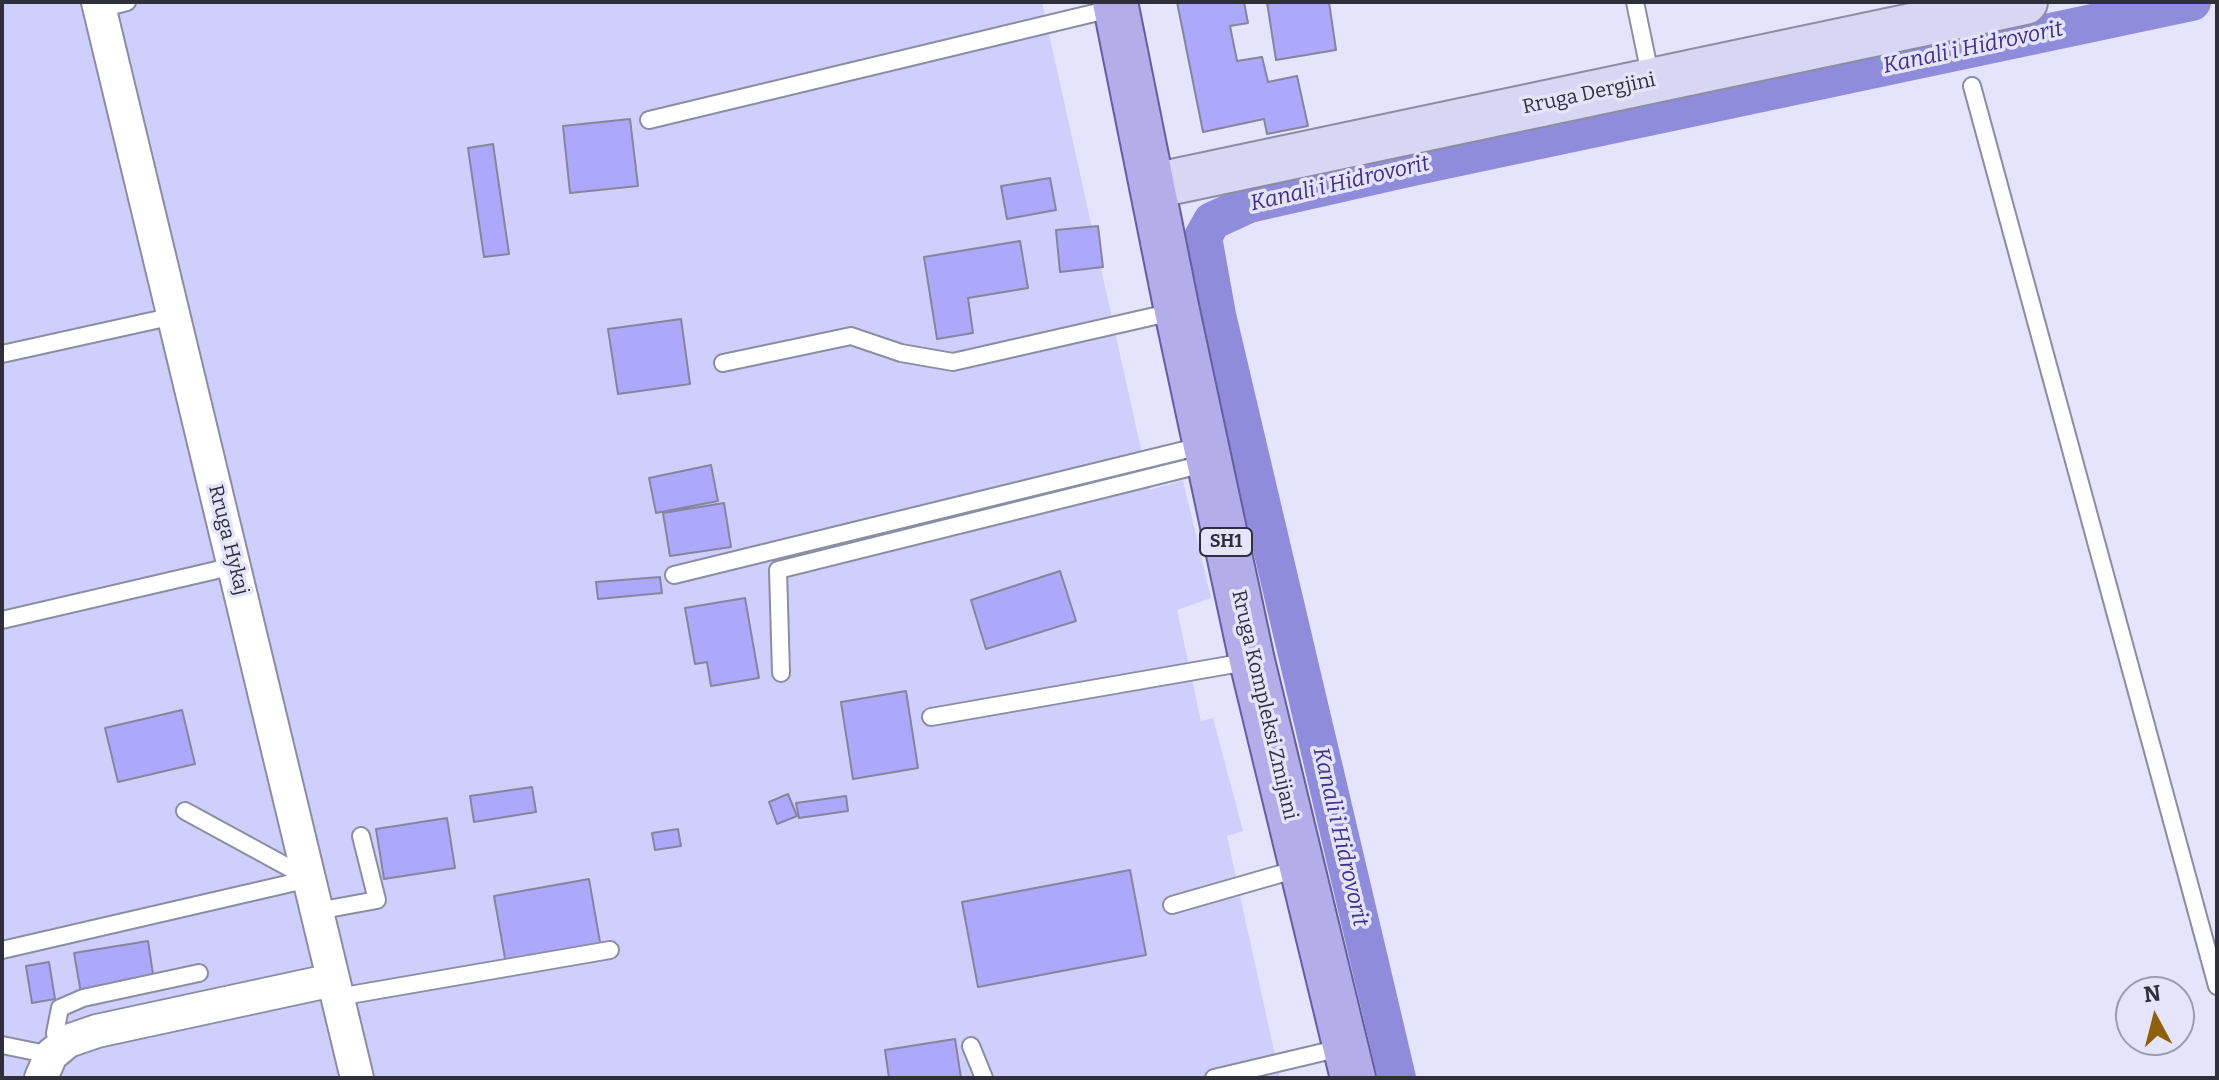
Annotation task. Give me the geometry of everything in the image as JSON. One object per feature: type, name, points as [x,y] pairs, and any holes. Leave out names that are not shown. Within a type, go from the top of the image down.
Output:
[{"type":"main road","name":"Rruga Kompleksi Zmijani","points":[[1116,5],[1252,661],[1349,1063]]},
{"type":"street","name":"Rruga Dergjini","points":[[1153,186],[1651,81],[1976,7],[2025,2]]},
{"type":"street","name":"Rruga Hykaj","points":[[108,4],[174,316],[357,1078]]},
{"type":"street","points":[[54,1058],[97,1031],[336,988]]},
{"type":"lane","points":[[1635,2],[1651,81]]},
{"type":"lane","points":[[649,120],[1116,5]]},
{"type":"lane","points":[[1972,86],[2217,986]]},
{"type":"lane","points":[[723,363],[851,336],[901,353],[953,362],[1177,311]]},
{"type":"lane","points":[[2,354],[174,316]]},
{"type":"lane","points":[[674,575],[1207,454]]},
{"type":"lane","points":[[781,673],[778,570],[1207,454]]},
{"type":"lane","points":[[2,620],[234,566]]},
{"type":"lane","points":[[931,717],[1252,661]]},
{"type":"lane","points":[[185,811],[309,879]]},
{"type":"lane","points":[[317,911],[377,900],[361,836]]},
{"type":"lane","points":[[1172,905],[1302,868]]},
{"type":"lane","points":[[2,950],[309,879]]},
{"type":"lane","points":[[336,988],[610,950]]},
{"type":"lane","points":[[2,1045],[54,1058],[60,1008],[83,998],[199,973]]},
{"type":"lane","points":[[971,1046],[984,1078]]},
{"type":"lane","points":[[1214,1078],[1349,1063]]},
{"type":"shaded area","points":[[2,2],[1042,2],[1150,490],[1183,480],[1211,598],[1177,610],[1201,721],[1213,718],[1243,831],[1227,836],[1280,1078],[2,1078]]},
{"type":"building","points":[[1177,2],[1244,2],[1248,23],[1230,26],[1237,61],[1262,57],[1268,82],[1297,76],[1308,126],[1267,134],[1264,119],[1203,132]]},
{"type":"building","points":[[1267,2],[1329,2],[1336,50],[1276,60]]},
{"type":"building","points":[[630,119],[638,186],[570,193],[563,126]]},
{"type":"building","points":[[493,144],[509,254],[484,257],[468,148]]},
{"type":"building","points":[[1050,178],[1056,210],[1007,219],[1001,186]]},
{"type":"building","points":[[1098,226],[1103,267],[1060,272],[1056,230]]},
{"type":"building","points":[[1020,241],[1028,288],[968,298],[973,333],[937,339],[924,257]]},
{"type":"building","points":[[681,319],[690,384],[618,394],[608,329]]},
{"type":"building","points":[[711,465],[718,501],[656,513],[649,478]]},
{"type":"building","points":[[724,503],[731,547],[670,556],[663,513]]},
{"type":"building","points":[[1060,571],[1076,621],[986,649],[971,600]]},
{"type":"building","points":[[660,577],[662,593],[598,599],[596,582]]},
{"type":"building","points":[[745,598],[759,678],[711,686],[707,662],[695,664],[685,608]]},
{"type":"building","points":[[906,691],[918,768],[853,779],[841,702]]},
{"type":"building","points":[[182,710],[195,764],[118,782],[105,728]]},
{"type":"building","points":[[532,787],[536,812],[474,822],[470,796]]},
{"type":"building","points":[[788,794],[797,816],[777,824],[769,802]]},
{"type":"building","points":[[846,796],[848,811],[799,818],[796,803]]},
{"type":"building","points":[[447,818],[455,868],[384,879],[376,829]]},
{"type":"building","points":[[678,829],[681,846],[655,850],[652,833]]},
{"type":"building","points":[[1130,870],[1146,955],[978,987],[962,902]]},
{"type":"building","points":[[589,879],[601,948],[506,964],[494,896]]},
{"type":"building","points":[[148,941],[154,981],[81,993],[74,953]]},
{"type":"building","points":[[49,962],[55,999],[32,1003],[26,966]]},
{"type":"building","points":[[955,1039],[961,1078],[889,1078],[885,1050]]},
{"type":"waterway","name":"Kanali i Hidrovorit","points":[[1397,1078],[1217,315],[1203,237],[1212,221],[1249,204],[1417,166],[2192,2]]}]
